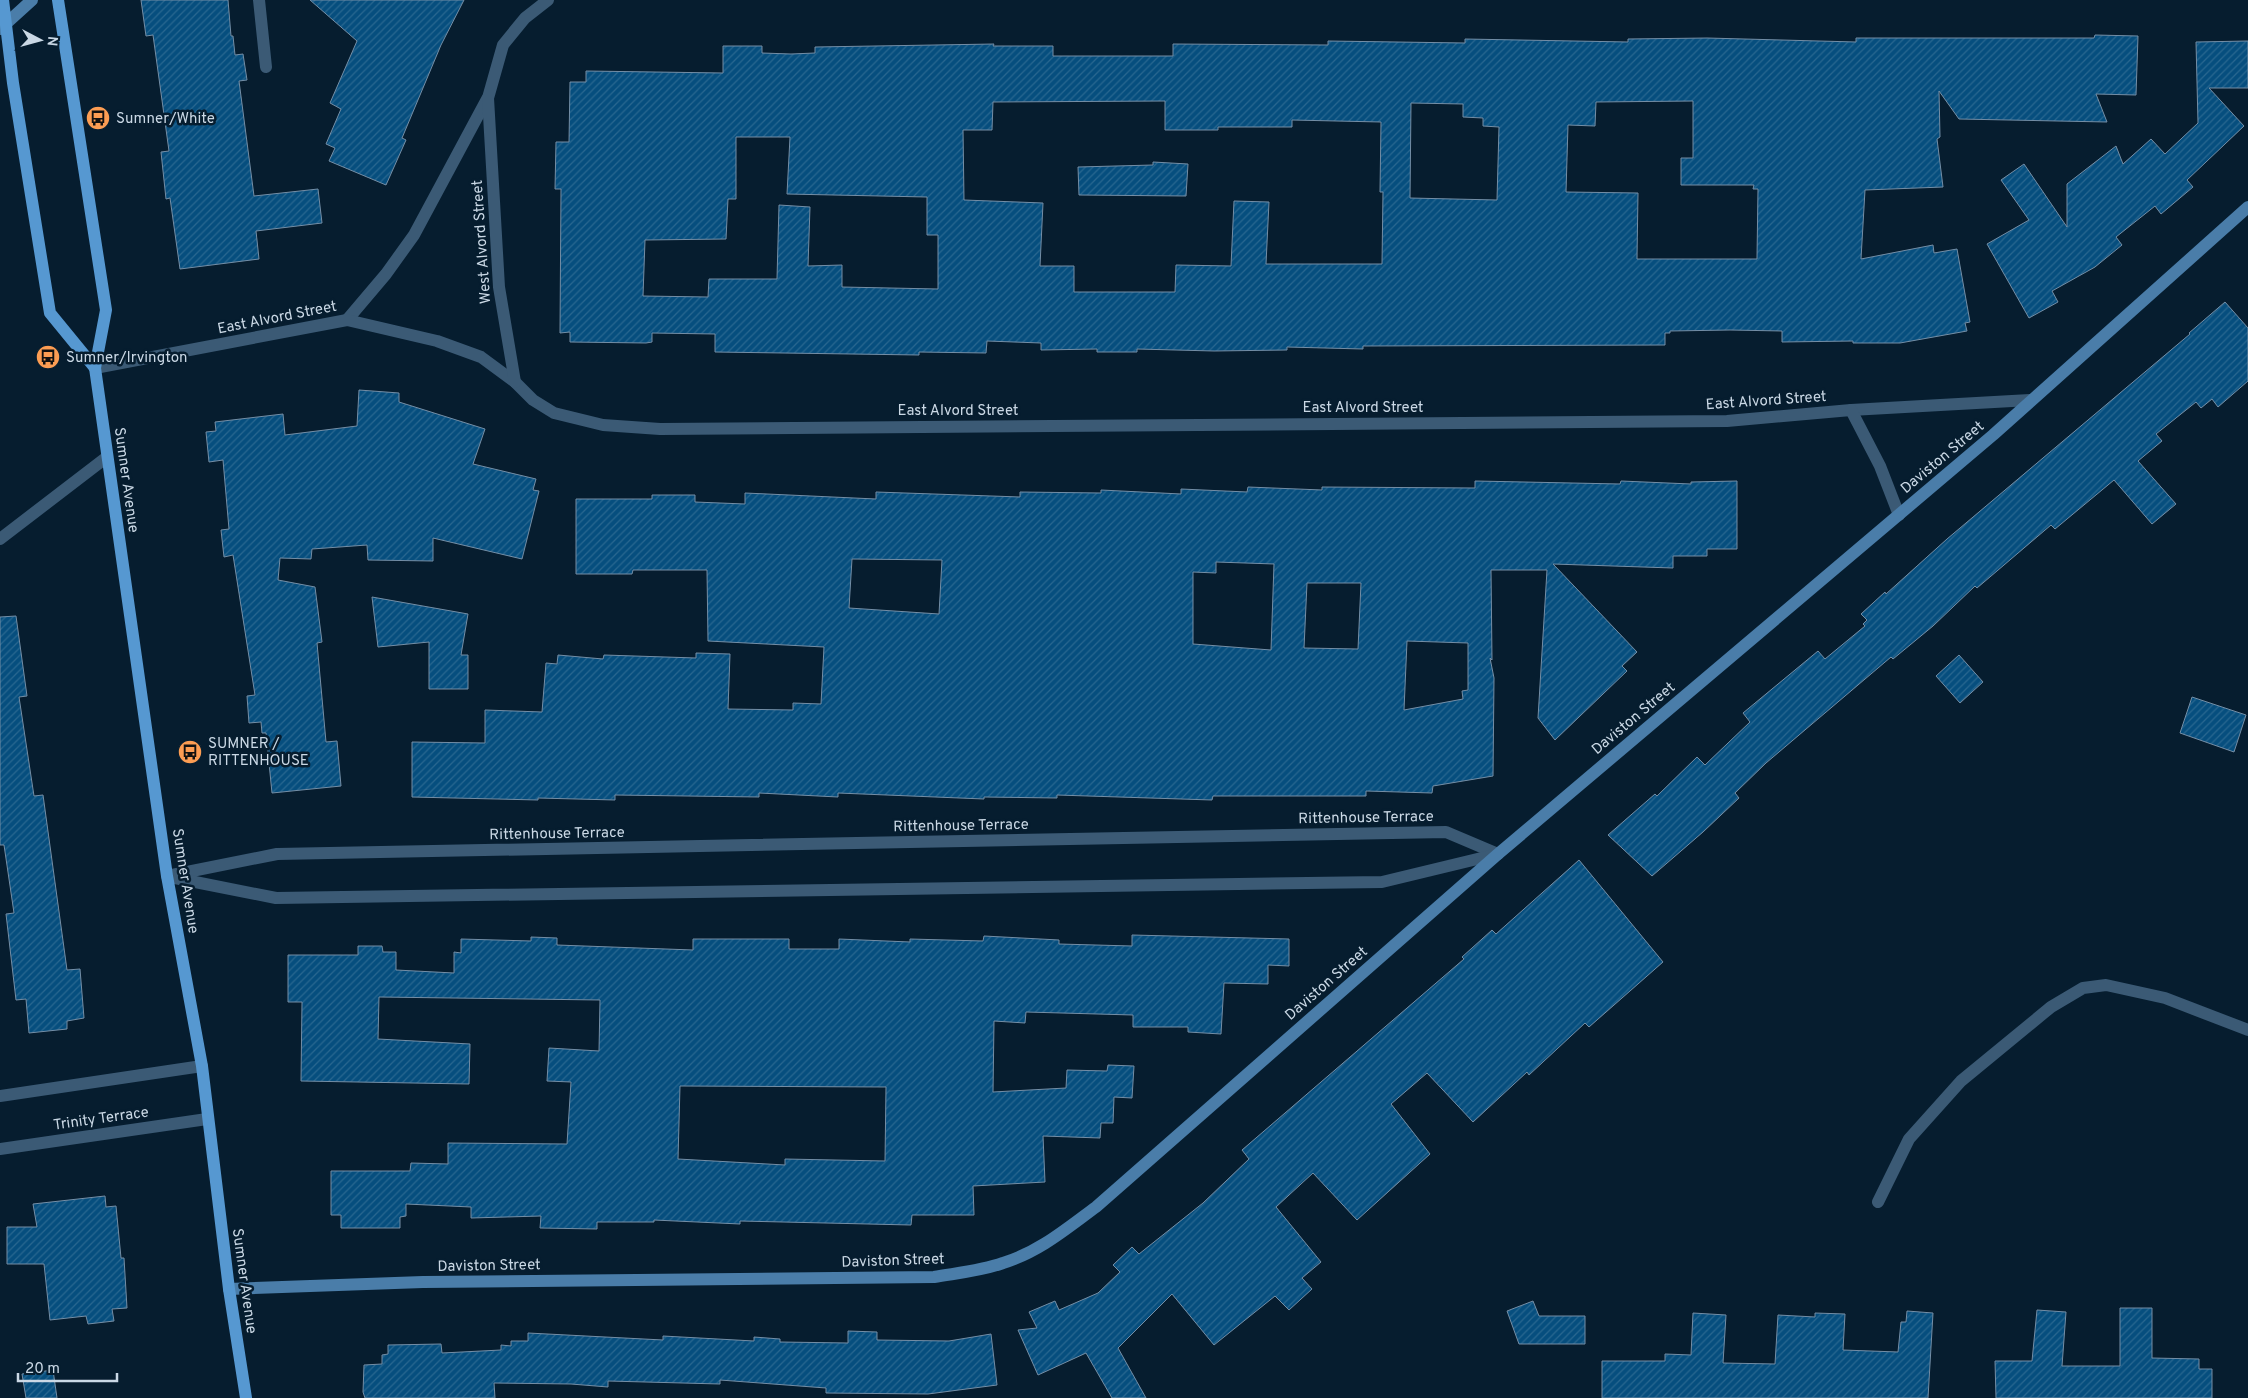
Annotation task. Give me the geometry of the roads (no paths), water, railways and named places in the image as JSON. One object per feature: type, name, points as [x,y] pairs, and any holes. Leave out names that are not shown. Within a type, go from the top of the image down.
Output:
[{"type":"main road","points":[[3,0],[3,27],[50,314],[95,368]]},
{"type":"main road","points":[[3,27],[32,0]]},
{"type":"main road","name":"Sumner Avenue","points":[[58,0],[106,310],[95,368],[167,876],[202,1066],[229,1289],[246,1398]]},
{"type":"main road","name":"Daviston Street","points":[[229,1289],[423,1282],[934,1277],[1003,1264],[1045,1244],[1096,1206],[1498,854],[1899,515],[2248,207]]},
{"type":"street","points":[[259,0],[266,68]]},
{"type":"street","name":"West Alvord Street","points":[[347,320],[386,274],[414,235],[488,98],[503,45],[525,18],[548,0]]},
{"type":"street","name":"West Alvord Street","points":[[488,98],[500,287],[515,382]]},
{"type":"street","name":"East Alvord Street","points":[[95,368],[347,320],[459,348],[481,357],[515,382],[544,408],[564,416],[603,425],[660,429],[1727,421],[1851,410],[2030,400]]},
{"type":"street","points":[[1851,410],[1880,466],[1899,515]]},
{"type":"street","points":[[0,539],[107,457]]},
{"type":"street","name":"Rittenhouse Terrace","points":[[167,876],[277,854],[1436,832],[1446,832],[1498,854]]},
{"type":"street","points":[[167,876],[276,898],[1382,882],[1498,854]]},
{"type":"street","points":[[1878,1202],[1909,1139],[1961,1081],[2051,1006],[2083,988],[2106,985],[2164,998],[2248,1030]]},
{"type":"street","points":[[0,1096],[202,1066]]},
{"type":"street","name":"Trinity Terrace","points":[[0,1149],[207,1118]]},
{"type":"place","name":"Sumner/White","points":[[98,118]]},
{"type":"place","name":"Sumner/Irvington","points":[[48,357]]},
{"type":"place","name":"SUMNER / RITTENHOUSE","points":[[190,752]]}]
